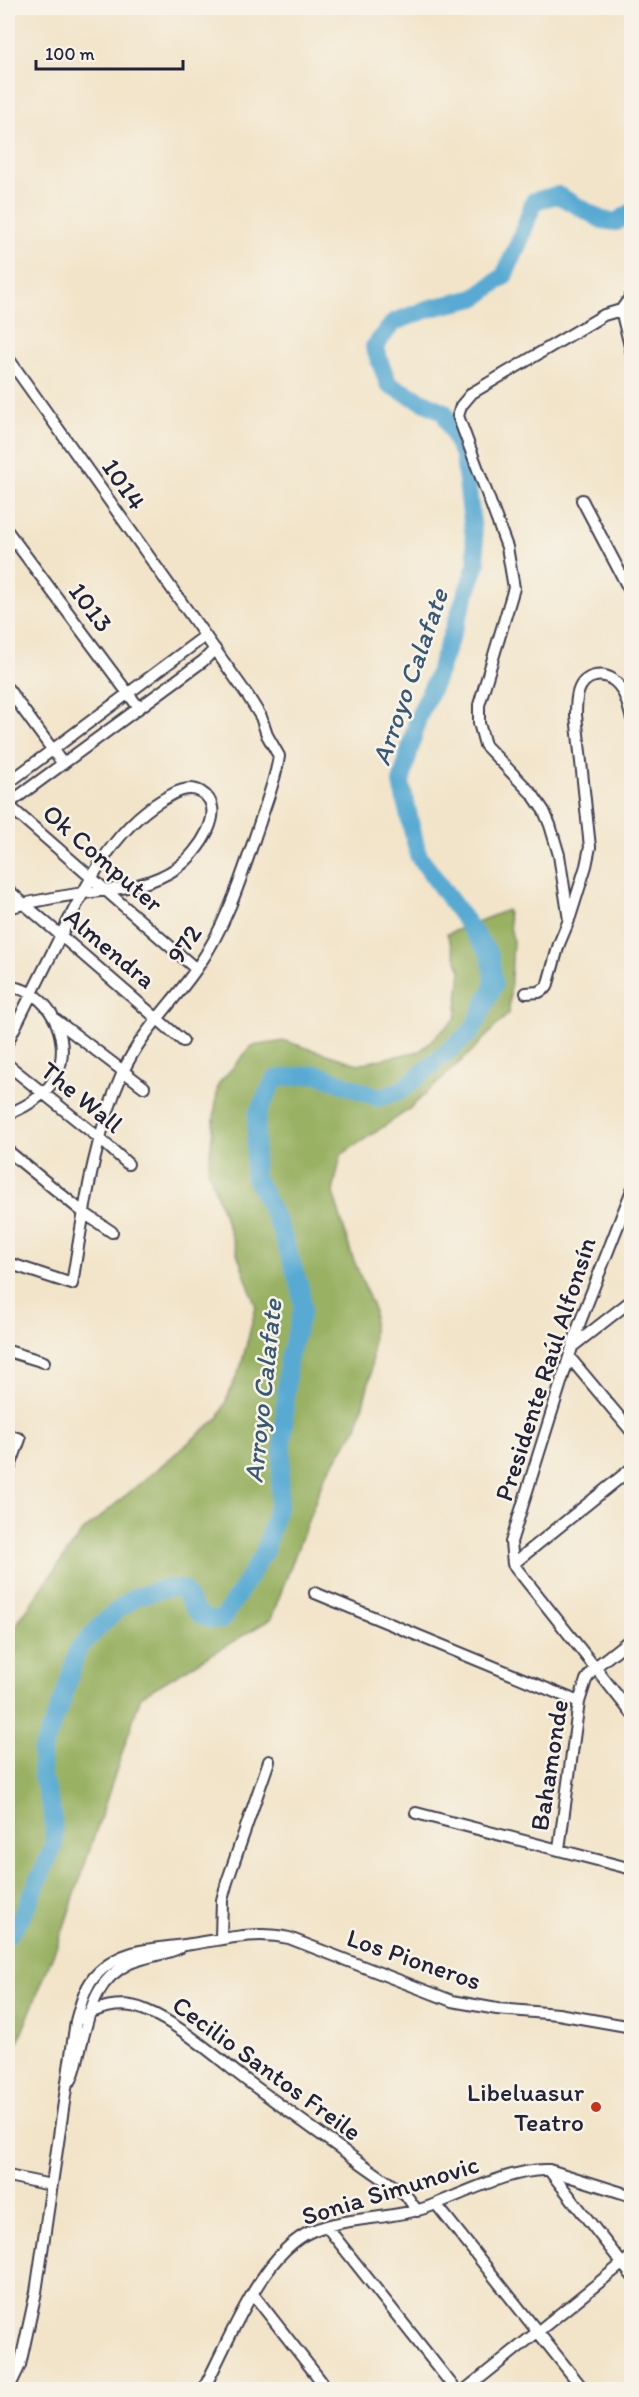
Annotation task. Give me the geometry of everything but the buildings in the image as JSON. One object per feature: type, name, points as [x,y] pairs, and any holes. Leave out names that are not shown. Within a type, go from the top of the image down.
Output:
[{"type":"street","points":[[569,920],[559,855],[550,825],[533,795],[485,745],[479,723],[479,705],[514,588],[507,547],[458,416],[461,406],[472,393],[604,315],[621,310],[632,295]]},
{"type":"street","points":[[621,310],[632,354]]},
{"type":"street","name":"1014","points":[[8,358],[205,636]]},
{"type":"street","points":[[582,500],[632,595]]},
{"type":"street","name":"1013","points":[[8,532],[139,708]]},
{"type":"street","points":[[8,783],[205,636]]},
{"type":"street","name":"972","points":[[8,1263],[72,1284],[98,1137],[123,1072],[136,1047],[196,969],[216,937],[228,913],[249,855],[279,756],[267,735],[261,717],[205,636]]},
{"type":"street","points":[[8,804],[215,649]]},
{"type":"street","points":[[526,993],[539,992],[547,987],[590,847],[576,715],[576,701],[580,686],[588,678],[601,675],[615,680],[624,695],[632,719]]},
{"type":"street","points":[[8,689],[63,764]]},
{"type":"street","points":[[8,908],[23,904],[83,893],[106,890],[151,881],[171,871],[189,858],[206,834],[213,811],[210,801],[196,789],[186,789],[161,800],[118,839],[91,877],[83,893],[61,937],[32,992],[8,1041]]},
{"type":"street","name":"Ok Computer","points":[[8,804],[196,969]]},
{"type":"street","name":"Almendra","points":[[8,890],[183,1041]]},
{"type":"street","points":[[8,979],[12,987],[32,992],[54,1018],[144,1087]]},
{"type":"street","points":[[8,1114],[43,1094],[57,1074],[60,1062],[60,1038],[54,1018]]},
{"type":"street","name":"The Wall","points":[[8,1065],[128,1164]]},
{"type":"street","points":[[8,1151],[84,1213],[112,1232]]},
{"type":"street","name":"Presidente Raúl Alfonsín","points":[[513,1564],[511,1542],[580,1322],[632,1190]]},
{"type":"street","points":[[632,1300],[571,1352],[632,1432]]},
{"type":"street","points":[[8,1351],[44,1362]]},
{"type":"street","points":[[8,1436],[20,1439],[8,1472]]},
{"type":"street","points":[[632,1468],[513,1564],[632,1714]]},
{"type":"street","points":[[315,1593],[579,1702]]},
{"type":"street","name":"Bahamonde","points":[[559,1849],[579,1702],[586,1680],[594,1668],[632,1638]]},
{"type":"street","points":[[221,1938],[224,1891],[269,1761]]},
{"type":"street","points":[[416,1813],[632,1869]]},
{"type":"street","name":"Los Pioneros","points":[[8,2390],[20,2365],[36,2292],[76,2020],[89,1984],[114,1960],[136,1951],[156,1947],[185,1945],[221,1938],[275,1935],[289,1938],[452,2001],[498,2009],[558,2014],[632,2027]]},
{"type":"street","name":"Los Pioneros","points":[[67,2087],[74,2075],[88,2012],[104,1984],[121,1968],[132,1962],[166,1954],[185,1945]]},
{"type":"street","name":"Cecilio Santos Freile","points":[[76,2020],[104,2006],[118,2005],[144,2009],[168,2022],[406,2195],[417,2211]]},
{"type":"street","name":"Sonia Simunovic","points":[[204,2389],[268,2268],[301,2238],[327,2227],[417,2211],[514,2174],[537,2169],[549,2170],[632,2196]]},
{"type":"street","points":[[549,2170],[632,2276]]},
{"type":"street","points":[[8,2176],[51,2185]]},
{"type":"street","points":[[436,2204],[584,2390]]},
{"type":"street","points":[[327,2227],[456,2390]]},
{"type":"street","points":[[465,2390],[632,2256]]},
{"type":"street","points":[[253,2294],[328,2390]]},
{"type":"green space","points":[[507,910],[513,941],[509,1013],[407,1111],[341,1155],[333,1192],[351,1253],[374,1310],[371,1375],[357,1427],[324,1478],[271,1619],[141,1696],[63,1930],[8,2067],[8,1636],[81,1533],[219,1417],[241,1366],[256,1307],[208,1170],[218,1084],[252,1046],[285,1041],[358,1064],[420,1051],[456,1018],[461,971],[447,934]]},
{"type":"waterway","name":"Arroyo Calafate","points":[[8,1935],[23,1915],[54,1845],[53,1814],[42,1776],[41,1753],[63,1699],[78,1649],[109,1617],[135,1597],[166,1588],[183,1589],[202,1616],[222,1620],[265,1551],[279,1502],[288,1362],[303,1308],[300,1287],[281,1230],[254,1175],[257,1114],[275,1079],[317,1074],[379,1098],[402,1090],[472,1031],[494,985],[490,955],[418,855],[401,783],[418,718],[436,679],[477,563],[464,457],[444,412],[389,385],[374,347],[394,322],[431,308],[475,298],[504,276],[534,201],[558,195],[602,220],[616,222],[632,212]]},
{"type":"place","name":"Libeluasur Teatro","points":[[596,2107]]}]
